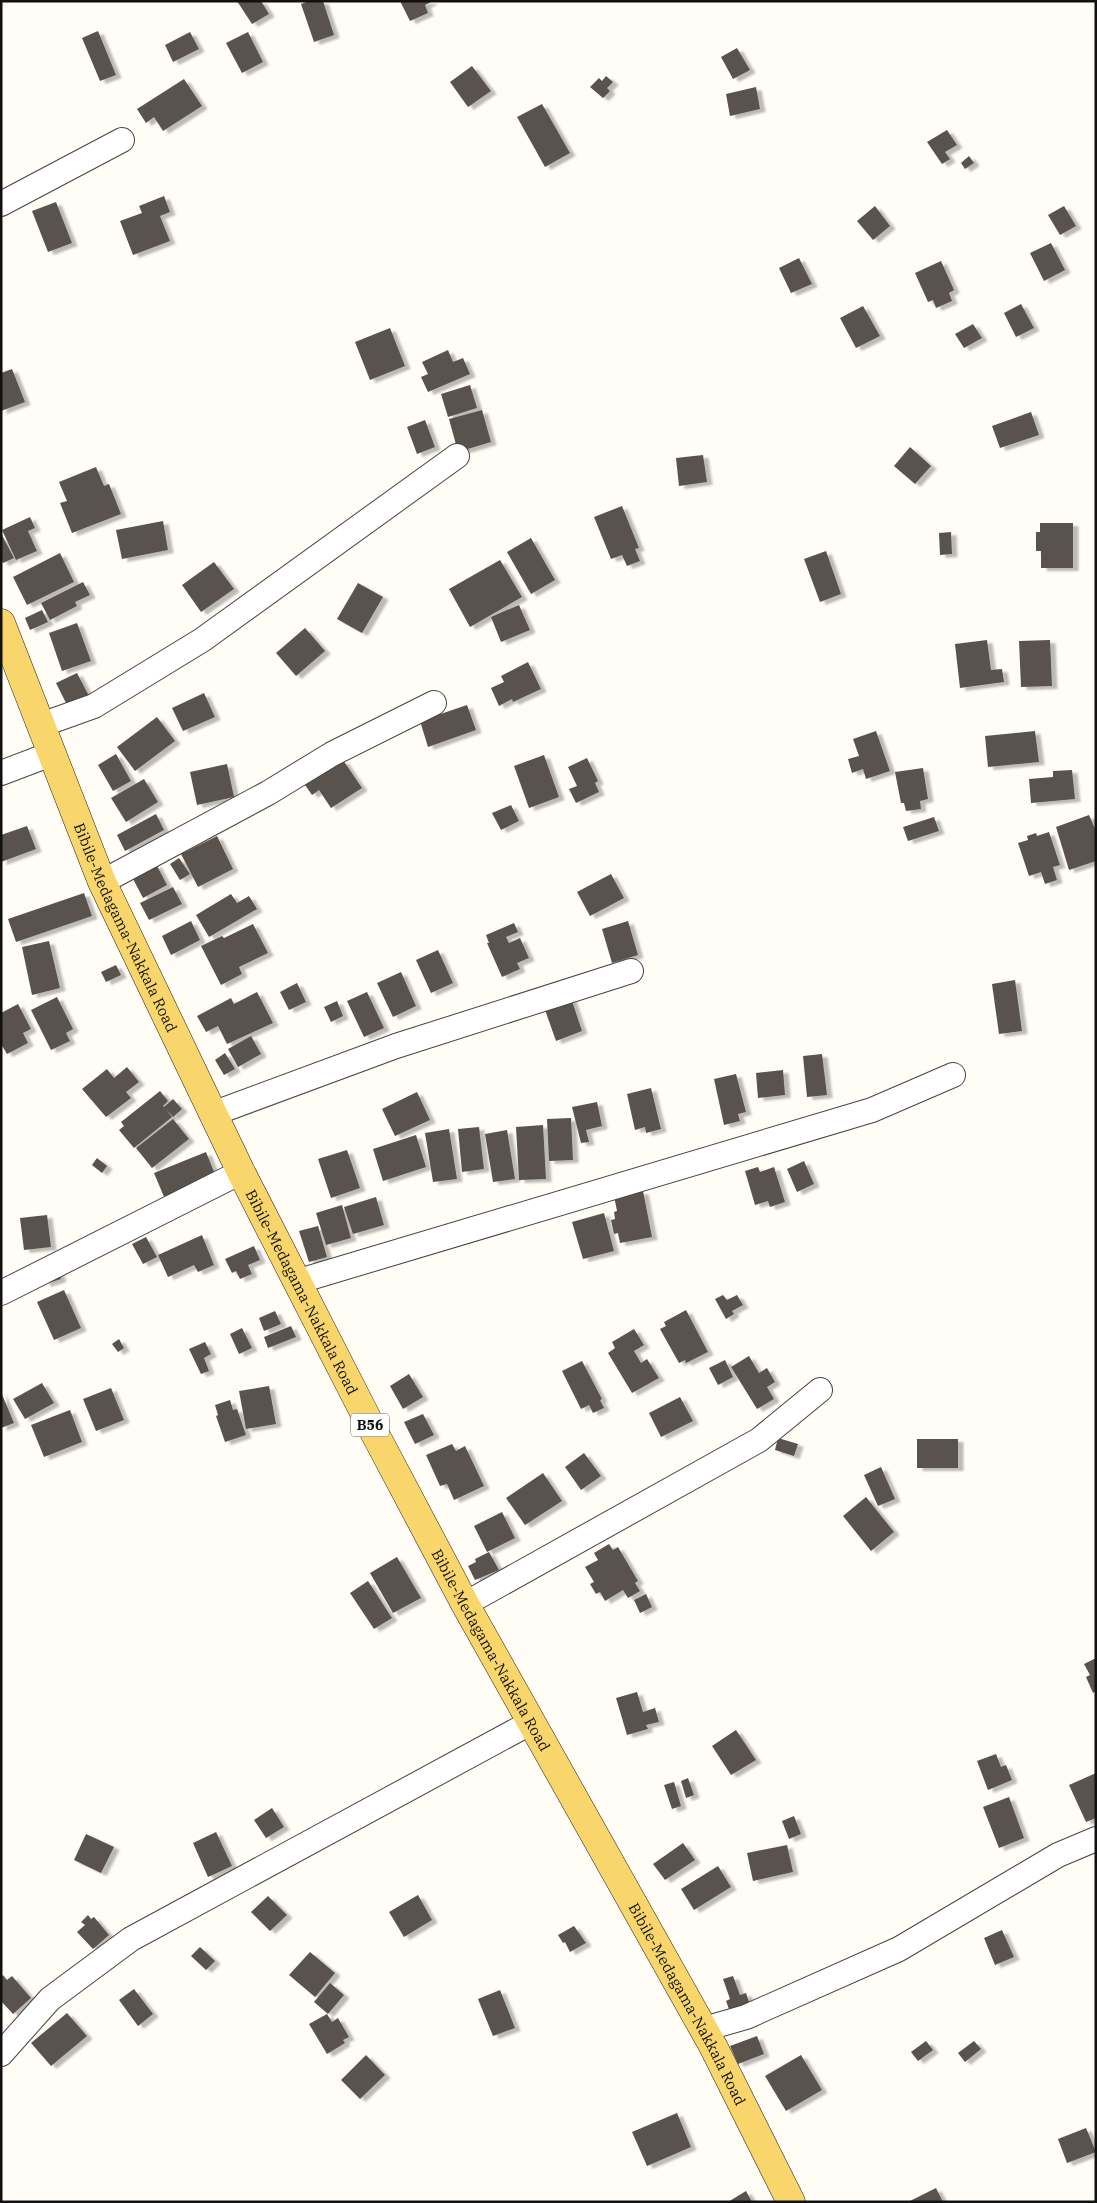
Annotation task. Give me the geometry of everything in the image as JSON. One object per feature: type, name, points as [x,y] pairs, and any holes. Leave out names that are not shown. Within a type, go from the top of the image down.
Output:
[{"type":"main road","name":"Bibile-Medagama-Nakkala Road","points":[[1,623],[102,882],[296,1282],[465,1604],[530,1723],[704,2030],[791,2202]]},
{"type":"street","points":[[1,204],[122,140]]},
{"type":"street","points":[[41,725],[94,706],[202,640],[457,456]]},
{"type":"street","points":[[102,882],[268,793],[332,754],[434,703]]},
{"type":"street","points":[[1,773],[51,754]]},
{"type":"street","points":[[214,1113],[396,1046],[631,971]]},
{"type":"street","points":[[296,1282],[872,1110],[953,1075]]},
{"type":"street","points":[[1,1293],[241,1172]]},
{"type":"street","points":[[465,1604],[759,1440],[820,1390]]},
{"type":"street","points":[[1,2054],[50,2000],[130,1939],[530,1723]]},
{"type":"street","points":[[704,2030],[746,2017],[899,1949],[1058,1854],[1096,1839]]},
{"type":"building","points":[[237,1],[261,1],[269,14],[252,24]]},
{"type":"building","points":[[309,1],[323,1],[334,35],[314,42],[301,4]]},
{"type":"building","points":[[400,1],[433,1],[425,5],[428,13],[410,21]]},
{"type":"building","points":[[98,31],[116,75],[100,81],[82,38]]},
{"type":"building","points":[[190,32],[199,49],[173,62],[165,45]]},
{"type":"building","points":[[248,32],[263,62],[242,73],[226,43]]},
{"type":"building","points":[[737,48],[750,70],[733,79],[721,57]]},
{"type":"building","points":[[472,66],[491,91],[468,107],[450,82]]},
{"type":"building","points":[[606,76],[613,82],[607,88],[610,91],[603,98],[590,87],[599,78],[602,81]]},
{"type":"building","points":[[184,79],[202,106],[163,131],[154,117],[146,123],[137,109]]},
{"type":"building","points":[[756,87],[760,109],[730,116],[726,94]]},
{"type":"building","points":[[542,104],[570,153],[545,167],[517,117]]},
{"type":"building","points":[[947,130],[957,145],[945,152],[950,159],[942,164],[927,142]]},
{"type":"building","points":[[969,156],[974,163],[965,169],[961,163]]},
{"type":"building","points":[[164,196],[170,212],[160,216],[170,241],[133,255],[120,221],[142,213],[139,206]]},
{"type":"building","points":[[56,202],[72,243],[48,252],[32,211]]},
{"type":"building","points":[[875,206],[890,226],[873,240],[857,221]]},
{"type":"building","points":[[1064,206],[1076,226],[1060,235],[1048,215]]},
{"type":"building","points":[[1051,243],[1065,270],[1044,281],[1030,253]]},
{"type":"building","points":[[799,258],[812,284],[791,293],[779,268]]},
{"type":"building","points":[[941,261],[954,290],[949,293],[952,301],[936,308],[933,300],[928,302],[915,273]]},
{"type":"building","points":[[1021,304],[1034,328],[1016,337],[1004,313]]},
{"type":"building","points":[[863,306],[880,336],[856,348],[840,318]]},
{"type":"building","points":[[973,324],[982,338],[964,348],[955,334]]},
{"type":"building","points":[[390,328],[405,366],[370,380],[355,342]]},
{"type":"building","points":[[448,350],[453,362],[463,358],[470,374],[428,392],[421,377],[428,374],[422,362]]},
{"type":"building","points":[[12,369],[25,402],[1,411],[1,373]]},
{"type":"building","points":[[470,385],[477,408],[448,417],[441,394]]},
{"type":"building","points":[[482,410],[491,442],[458,452],[449,419]]},
{"type":"building","points":[[1031,412],[1039,435],[1000,448],[992,426]]},
{"type":"building","points":[[425,420],[435,447],[417,454],[407,427]]},
{"type":"building","points":[[910,447],[931,466],[915,484],[894,466]]},
{"type":"building","points":[[703,455],[707,482],[679,486],[676,458]]},
{"type":"building","points":[[96,467],[104,486],[109,484],[121,514],[72,533],[60,503],[67,501],[59,482]]},
{"type":"building","points":[[622,506],[639,548],[635,549],[640,561],[627,566],[622,555],[611,559],[594,517]]},
{"type":"building","points":[[30,517],[35,528],[28,531],[37,551],[16,560],[2,530]]},
{"type":"building","points":[[163,521],[168,550],[122,559],[116,530]]},
{"type":"building","points":[[1040,523],[1073,523],[1073,568],[1041,568],[1041,551],[1036,551],[1036,532],[1040,532]]},
{"type":"building","points":[[951,532],[952,554],[940,555],[939,533]]},
{"type":"building","points":[[1,533],[14,558],[3,563],[1,559]]},
{"type":"building","points":[[531,538],[555,580],[531,594],[507,552]]},
{"type":"building","points":[[826,551],[841,594],[820,602],[804,559]]},
{"type":"building","points":[[60,553],[74,582],[27,605],[13,577]]},
{"type":"building","points":[[500,560],[522,597],[470,627],[449,589]]},
{"type":"building","points":[[214,562],[234,589],[201,612],[182,585]]},
{"type":"building","points":[[83,582],[90,595],[75,602],[77,606],[50,620],[41,603]]},
{"type":"building","points":[[358,583],[383,597],[362,633],[337,619]]},
{"type":"building","points":[[519,605],[530,630],[501,642],[491,617]]},
{"type":"building","points":[[42,610],[48,622],[30,630],[25,618]]},
{"type":"building","points":[[77,623],[91,661],[62,671],[49,633]]},
{"type":"building","points":[[305,628],[325,651],[296,676],[276,653]]},
{"type":"building","points":[[987,640],[991,670],[1002,669],[1004,682],[960,688],[955,644]]},
{"type":"building","points":[[1050,640],[1052,686],[1021,687],[1019,641]]},
{"type":"building","points":[[528,662],[541,689],[513,702],[512,699],[499,706],[491,688],[504,682],[501,676]]},
{"type":"building","points":[[77,673],[90,698],[69,709],[56,683]]},
{"type":"building","points":[[204,693],[215,717],[183,731],[172,708]]},
{"type":"building","points":[[467,705],[476,730],[428,747],[420,721]]},
{"type":"building","points":[[157,717],[175,741],[135,771],[117,747]]},
{"type":"building","points":[[876,731],[890,771],[866,779],[863,769],[852,773],[848,759],[859,756],[853,739]]},
{"type":"building","points":[[1035,731],[1039,762],[988,767],[985,736]]},
{"type":"building","points":[[116,754],[131,781],[113,791],[98,765]]},
{"type":"building","points":[[544,755],[559,797],[529,808],[514,766]]},
{"type":"building","points":[[587,758],[598,781],[595,783],[599,792],[576,803],[569,789],[577,786],[568,767]]},
{"type":"building","points":[[343,760],[362,788],[331,808],[319,790],[312,795],[305,785]]},
{"type":"building","points":[[227,764],[234,797],[197,805],[190,772]]},
{"type":"building","points":[[923,768],[928,799],[920,801],[921,809],[906,811],[904,803],[901,803],[895,772]]},
{"type":"building","points":[[1072,770],[1075,799],[1031,803],[1029,779],[1053,777],[1053,771]]},
{"type":"building","points":[[144,779],[158,802],[126,822],[111,798]]},
{"type":"building","points":[[511,805],[519,821],[501,830],[492,813]]},
{"type":"building","points":[[156,814],[164,830],[125,851],[117,835]]},
{"type":"building","points":[[1089,815],[1096,831],[1096,861],[1069,870],[1056,827]]},
{"type":"building","points":[[934,817],[939,831],[908,841],[903,827]]},
{"type":"building","points":[[27,826],[36,849],[1,862],[1,835]]},
{"type":"building","points":[[1049,832],[1060,865],[1053,867],[1057,880],[1045,884],[1041,872],[1029,876],[1018,843],[1028,840],[1027,836],[1036,833],[1037,836]]},
{"type":"building","points":[[217,836],[233,869],[198,887],[181,854]]},
{"type":"building","points":[[179,858],[190,874],[180,880],[170,864]]},
{"type":"building","points":[[156,864],[167,885],[143,898],[132,877]]},
{"type":"building","points":[[611,874],[624,898],[590,916],[577,892]]},
{"type":"building","points":[[173,887],[182,904],[149,920],[140,903]]},
{"type":"building","points":[[84,893],[92,916],[16,942],[8,919]]},
{"type":"building","points":[[231,894],[237,903],[249,896],[257,909],[209,937],[196,915]]},
{"type":"building","points":[[191,921],[200,940],[171,955],[162,936]]},
{"type":"building","points":[[628,921],[638,955],[612,963],[602,929]]},
{"type":"building","points":[[514,923],[518,932],[506,937],[509,943],[520,938],[529,958],[517,963],[520,969],[502,977],[487,943],[489,943],[486,935]]},
{"type":"building","points":[[253,924],[268,953],[239,967],[242,974],[221,985],[201,946],[222,936],[224,938]]},
{"type":"building","points":[[49,941],[60,988],[32,995],[22,947]]},
{"type":"building","points":[[438,950],[453,983],[431,993],[416,960]]},
{"type":"building","points":[[116,965],[121,975],[106,982],[101,972]]},
{"type":"building","points":[[401,972],[416,1006],[393,1017],[377,983]]},
{"type":"building","points":[[1015,980],[1022,1031],[999,1034],[992,984]]},
{"type":"building","points":[[297,983],[306,1002],[289,1010],[280,992]]},
{"type":"building","points":[[257,992],[273,1023],[227,1044],[218,1026],[206,1032],[197,1016],[231,998],[234,1004]]},
{"type":"building","points":[[367,992],[384,1028],[364,1037],[347,1001]]},
{"type":"building","points":[[57,997],[73,1029],[66,1033],[70,1041],[51,1050],[31,1010]]},
{"type":"building","points":[[571,998],[582,1031],[556,1041],[544,1007]]},
{"type":"building","points":[[337,1001],[343,1016],[331,1022],[324,1007]]},
{"type":"building","points":[[18,1004],[31,1029],[23,1033],[28,1043],[7,1054],[1,1044],[1,1013]]},
{"type":"building","points":[[251,1036],[261,1054],[238,1067],[228,1049]]},
{"type":"building","points":[[225,1053],[235,1069],[224,1075],[215,1060]]},
{"type":"building","points":[[822,1054],[827,1095],[807,1097],[803,1056]]},
{"type":"building","points":[[127,1067],[139,1082],[126,1092],[131,1098],[106,1117],[82,1089],[107,1069],[114,1078]]},
{"type":"building","points":[[783,1070],[785,1095],[758,1098],[756,1073]]},
{"type":"building","points":[[736,1074],[746,1112],[738,1114],[740,1121],[724,1125],[714,1079]]},
{"type":"building","points":[[651,1088],[661,1129],[646,1133],[645,1127],[635,1130],[627,1094]]},
{"type":"building","points":[[160,1091],[168,1101],[164,1107],[173,1099],[182,1109],[173,1117],[166,1109],[172,1117],[134,1148],[119,1130],[124,1126],[121,1122]]},
{"type":"building","points":[[417,1092],[430,1120],[395,1136],[382,1109]]},
{"type":"building","points":[[597,1102],[602,1126],[586,1130],[589,1142],[581,1143],[572,1107]]},
{"type":"building","points":[[571,1118],[573,1160],[549,1161],[547,1119]]},
{"type":"building","points":[[173,1119],[189,1139],[152,1168],[136,1148]]},
{"type":"building","points":[[543,1125],[546,1179],[519,1180],[516,1127]]},
{"type":"building","points":[[479,1127],[484,1169],[462,1172],[458,1129]]},
{"type":"building","points":[[449,1129],[457,1179],[433,1182],[425,1133]]},
{"type":"building","points":[[507,1130],[515,1179],[493,1182],[485,1134]]},
{"type":"building","points":[[416,1135],[426,1167],[383,1181],[373,1149]]},
{"type":"building","points":[[347,1150],[360,1188],[331,1198],[318,1159]]},
{"type":"building","points":[[206,1152],[218,1182],[167,1204],[154,1173]]},
{"type":"building","points":[[97,1158],[107,1166],[102,1173],[92,1165]]},
{"type":"building","points":[[804,1161],[814,1184],[797,1192],[787,1169]]},
{"type":"building","points":[[758,1167],[760,1172],[774,1167],[785,1202],[770,1207],[768,1201],[755,1205],[745,1171]]},
{"type":"building","points":[[643,1191],[652,1237],[620,1243],[618,1233],[614,1234],[611,1220],[615,1219],[614,1212],[617,1211],[614,1196]]},
{"type":"building","points":[[376,1197],[384,1225],[353,1234],[344,1207]]},
{"type":"building","points":[[342,1205],[351,1238],[326,1245],[316,1213]]},
{"type":"building","points":[[604,1213],[614,1251],[583,1259],[572,1222]]},
{"type":"building","points":[[47,1215],[51,1247],[24,1250],[20,1218]]},
{"type":"building","points":[[318,1226],[327,1257],[309,1262],[299,1231]]},
{"type":"building","points":[[202,1235],[214,1265],[198,1272],[194,1265],[168,1277],[158,1255]]},
{"type":"building","points":[[146,1237],[157,1257],[143,1264],[132,1244]]},
{"type":"building","points":[[254,1246],[260,1260],[248,1265],[252,1274],[240,1279],[236,1271],[232,1273],[225,1259]]},
{"type":"building","points":[[57,1268],[61,1279],[45,1284],[42,1273]]},
{"type":"building","points":[[64,1290],[81,1328],[54,1340],[37,1302]]},
{"type":"building","points":[[723,1295],[727,1300],[737,1295],[743,1305],[732,1311],[734,1314],[726,1319],[715,1299]]},
{"type":"building","points":[[686,1310],[708,1352],[686,1363],[685,1360],[679,1363],[660,1329],[666,1326],[664,1322]]},
{"type":"building","points":[[275,1311],[281,1324],[264,1331],[259,1318]]},
{"type":"building","points":[[291,1326],[296,1337],[268,1348],[264,1337]]},
{"type":"building","points":[[242,1328],[252,1348],[239,1354],[230,1334]]},
{"type":"building","points":[[634,1329],[644,1345],[634,1351],[641,1363],[647,1359],[659,1378],[632,1393],[608,1353],[615,1348],[612,1342]]},
{"type":"building","points":[[119,1339],[124,1348],[118,1352],[112,1344]]},
{"type":"building","points":[[205,1342],[211,1354],[204,1358],[209,1371],[201,1374],[189,1349]]},
{"type":"building","points":[[749,1356],[759,1373],[767,1368],[775,1382],[767,1387],[774,1399],[757,1409],[731,1367]]},
{"type":"building","points":[[725,1360],[733,1377],[718,1385],[709,1368]]},
{"type":"building","points":[[582,1361],[602,1399],[600,1400],[604,1408],[593,1413],[589,1405],[581,1409],[562,1371]]},
{"type":"building","points":[[409,1374],[423,1397],[403,1409],[390,1386]]},
{"type":"building","points":[[42,1383],[54,1403],[25,1419],[13,1399]]},
{"type":"building","points":[[269,1386],[276,1424],[246,1429],[239,1391]]},
{"type":"building","points":[[111,1388],[124,1420],[96,1431],[83,1399]]},
{"type":"building","points":[[1,1392],[14,1423],[1,1428]]},
{"type":"building","points":[[680,1397],[693,1421],[661,1437],[649,1413]]},
{"type":"building","points":[[230,1400],[233,1410],[237,1409],[246,1435],[225,1442],[216,1416],[218,1415],[215,1405]]},
{"type":"building","points":[[70,1410],[82,1442],[44,1457],[31,1425]]},
{"type":"building","points":[[423,1414],[434,1435],[415,1444],[404,1422]]},
{"type":"building","points":[[778,1438],[798,1444],[794,1456],[775,1450]]},
{"type":"building","points":[[917,1439],[958,1439],[958,1468],[917,1468]]},
{"type":"building","points":[[452,1444],[456,1451],[465,1446],[484,1486],[454,1500],[447,1484],[440,1486],[426,1455]]},
{"type":"building","points":[[584,1453],[601,1476],[581,1490],[565,1467]]},
{"type":"building","points":[[881,1467],[895,1499],[878,1506],[864,1475]]},
{"type":"building","points":[[543,1473],[562,1501],[525,1525],[506,1498]]},
{"type":"building","points":[[866,1497],[894,1532],[871,1551],[843,1516]]},
{"type":"building","points":[[502,1512],[515,1538],[487,1552],[474,1526]]},
{"type":"building","points":[[609,1544],[613,1550],[618,1547],[638,1581],[635,1583],[640,1591],[628,1598],[623,1590],[605,1601],[600,1592],[596,1594],[590,1584],[594,1582],[585,1567],[598,1560],[594,1553]]},
{"type":"building","points":[[489,1552],[499,1570],[475,1580],[468,1566],[476,1562],[475,1559]]},
{"type":"building","points":[[397,1557],[421,1598],[393,1613],[370,1573]]},
{"type":"building","points":[[368,1581],[392,1618],[374,1629],[350,1593]]},
{"type":"building","points":[[646,1594],[652,1607],[640,1613],[634,1600]]},
{"type":"building","points":[[1096,1658],[1096,1691],[1093,1693],[1086,1677],[1090,1675],[1084,1664]]},
{"type":"building","points":[[637,1692],[643,1712],[655,1708],[659,1722],[646,1725],[648,1729],[627,1735],[616,1698]]},
{"type":"building","points":[[736,1730],[756,1760],[731,1775],[712,1746]]},
{"type":"building","points":[[996,1754],[1001,1767],[1006,1765],[1012,1780],[988,1790],[977,1761]]},
{"type":"building","points":[[1096,1773],[1096,1818],[1086,1822],[1069,1785]]},
{"type":"building","points":[[688,1778],[694,1795],[686,1798],[681,1781]]},
{"type":"building","points":[[674,1782],[681,1806],[672,1809],[664,1785]]},
{"type":"building","points":[[1009,1797],[1024,1838],[999,1848],[983,1807]]},
{"type":"building","points":[[272,1808],[284,1827],[266,1838],[254,1820]]},
{"type":"building","points":[[794,1816],[801,1834],[789,1839],[782,1821]]},
{"type":"building","points":[[216,1832],[232,1866],[208,1877],[193,1843]]},
{"type":"building","points":[[86,1834],[114,1847],[101,1873],[74,1860]]},
{"type":"building","points":[[683,1843],[695,1860],[665,1880],[653,1864]]},
{"type":"building","points":[[787,1845],[793,1872],[753,1881],[747,1853]]},
{"type":"building","points":[[718,1866],[731,1887],[694,1910],[681,1889]]},
{"type":"building","points":[[418,1895],[432,1920],[404,1937],[389,1912]]},
{"type":"building","points":[[268,1896],[287,1915],[270,1931],[251,1912]]},
{"type":"building","points":[[88,1915],[91,1919],[94,1917],[109,1935],[93,1949],[77,1932],[85,1925],[81,1922]]},
{"type":"building","points":[[574,1926],[586,1943],[570,1952],[565,1942],[563,1943],[558,1935]]},
{"type":"building","points":[[1002,1930],[1014,1957],[995,1965],[984,1938]]},
{"type":"building","points":[[200,1947],[215,1961],[206,1970],[191,1956]]},
{"type":"building","points":[[310,1952],[335,1973],[315,1997],[289,1975]]},
{"type":"building","points":[[3,1975],[7,1980],[12,1976],[31,1998],[13,2014],[1,2001],[1,1977]]},
{"type":"building","points":[[733,1976],[740,1995],[746,1993],[750,2005],[730,2012],[726,2001],[730,1999],[723,1979]]},
{"type":"building","points":[[330,1983],[344,1995],[328,2014],[314,2002]]},
{"type":"building","points":[[134,1989],[153,2014],[138,2026],[119,2000]]},
{"type":"building","points":[[500,1990],[515,2028],[493,2036],[478,1999]]},
{"type":"building","points":[[67,2013],[87,2036],[51,2066],[31,2043]]},
{"type":"building","points":[[327,2014],[332,2022],[338,2018],[349,2037],[343,2040],[345,2043],[327,2054],[309,2024]]},
{"type":"building","points":[[757,2036],[764,2054],[738,2064],[730,2046]]},
{"type":"building","points":[[926,2041],[933,2050],[918,2061],[911,2052]]},
{"type":"building","points":[[974,2041],[981,2049],[965,2062],[958,2053]]},
{"type":"building","points":[[366,2055],[385,2075],[360,2099],[341,2080]]},
{"type":"building","points":[[801,2055],[822,2090],[786,2111],[765,2076]]},
{"type":"building","points":[[677,2113],[691,2147],[647,2166],[632,2132]]},
{"type":"building","points":[[1086,2128],[1096,2152],[1067,2163],[1058,2139]]},
{"type":"building","points":[[936,2188],[943,2202],[908,2202]]},
{"type":"building","points":[[746,2191],[752,2202],[728,2202]]}]
